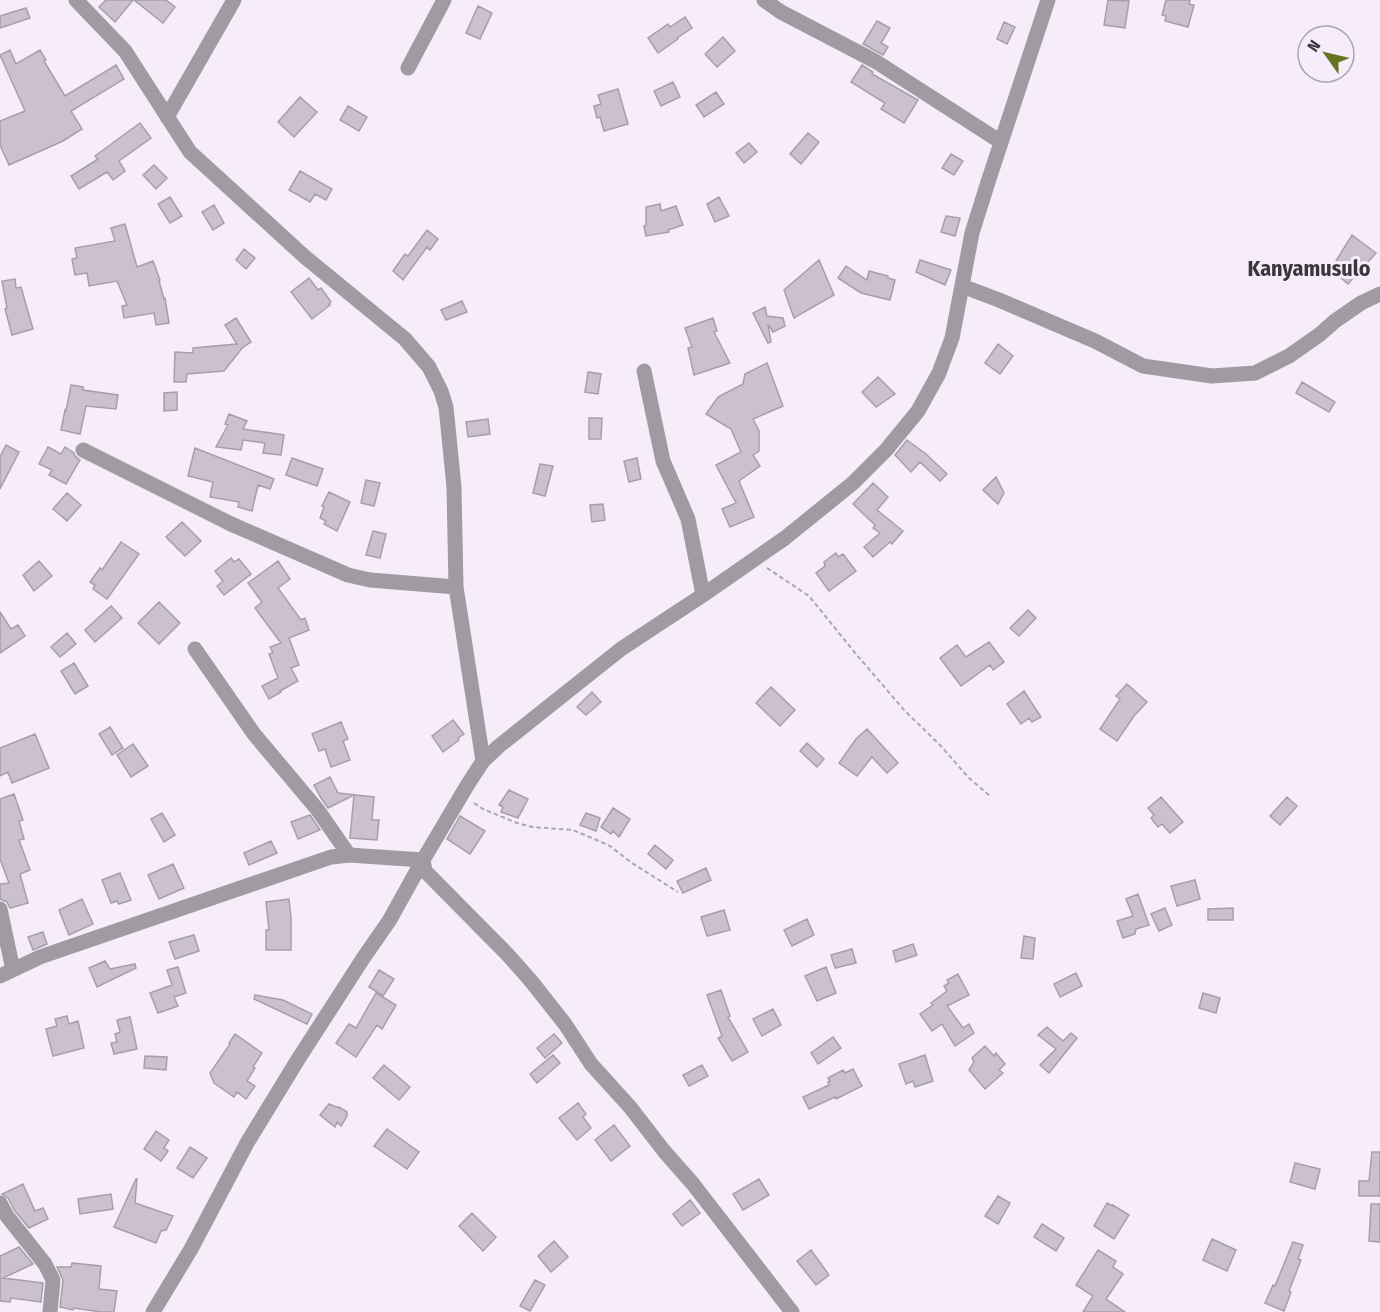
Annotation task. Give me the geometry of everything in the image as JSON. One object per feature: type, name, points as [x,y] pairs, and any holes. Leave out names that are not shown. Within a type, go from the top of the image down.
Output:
[{"type":"street","points":[[76,0],[125,51],[190,152],[305,257],[405,339],[429,368],[441,391],[446,407],[454,488],[456,587],[483,761]]},
{"type":"street","points":[[167,117],[234,0]]},
{"type":"street","points":[[408,68],[444,0]]},
{"type":"street","points":[[764,0],[781,12],[876,61],[1001,142]]},
{"type":"street","points":[[153,1312],[191,1249],[247,1143],[309,1042],[389,921],[483,761],[621,649],[784,538],[853,483],[886,450],[918,411],[939,373],[952,338],[972,234],[1048,0]]},
{"type":"street","points":[[962,286],[1095,341],[1143,366],[1212,376],[1255,373],[1289,356],[1361,303],[1380,294]]},
{"type":"street","points":[[644,371],[663,461],[688,519],[703,595]]},
{"type":"street","points":[[83,450],[231,524],[348,575],[370,580],[456,587]]},
{"type":"street","points":[[195,649],[254,735],[316,809],[349,855]]},
{"type":"street","points":[[0,909],[6,973],[40,957],[331,857],[349,855],[423,860]]},
{"type":"street","points":[[423,860],[425,871],[531,981],[565,1024],[591,1064],[630,1107],[693,1184],[792,1312]]},
{"type":"street","points":[[0,1203],[7,1216],[45,1264],[53,1280],[50,1312]]},
{"type":"path","points":[[755,558],[771,572],[808,596],[905,711],[940,745],[969,778],[990,796]]},
{"type":"path","points":[[461,796],[517,824],[573,830],[592,838],[610,846],[639,868],[678,892]]},
{"type":"building","points":[[106,0],[133,0],[115,22],[99,7]]},
{"type":"building","points":[[134,0],[166,0],[175,7],[163,23]]},
{"type":"building","points":[[1108,0],[1129,1],[1125,28],[1104,25]]},
{"type":"building","points":[[1166,0],[1190,0],[1189,4],[1194,5],[1188,27],[1165,21],[1166,16],[1162,15]]},
{"type":"building","points":[[478,6],[492,13],[480,39],[466,33]]},
{"type":"building","points":[[26,8],[30,18],[0,28],[0,16]]},
{"type":"building","points":[[685,17],[692,28],[658,53],[648,38],[668,24],[670,27]]},
{"type":"building","points":[[877,21],[890,28],[881,43],[888,47],[883,55],[863,44]]},
{"type":"building","points":[[1004,22],[1015,27],[1007,44],[997,39]]},
{"type":"building","points":[[723,37],[735,51],[717,67],[705,54]]},
{"type":"building","points":[[10,50],[16,64],[40,50],[65,96],[116,65],[124,79],[71,111],[82,129],[63,141],[9,165],[0,145],[0,121],[25,111],[0,55]]},
{"type":"building","points":[[862,65],[873,72],[872,74],[918,100],[904,123],[881,109],[885,103],[851,82]]},
{"type":"building","points":[[673,82],[680,97],[661,106],[654,91]]},
{"type":"building","points":[[618,89],[628,124],[604,131],[594,106],[601,104],[598,95]]},
{"type":"building","points":[[716,92],[724,104],[704,117],[696,105]]},
{"type":"building","points":[[300,97],[317,112],[294,137],[278,122]]},
{"type":"building","points":[[348,106],[367,117],[359,131],[340,120]]},
{"type":"building","points":[[140,123],[151,138],[119,161],[125,171],[113,180],[107,172],[79,189],[71,176],[98,159],[95,156]]},
{"type":"building","points":[[808,133],[819,142],[801,164],[790,154]]},
{"type":"building","points":[[749,143],[757,152],[744,163],[736,153]]},
{"type":"building","points":[[951,154],[963,161],[954,175],[942,168]]},
{"type":"building","points":[[154,165],[167,178],[156,189],[143,175]]},
{"type":"building","points":[[300,171],[332,189],[326,200],[315,194],[310,202],[289,190]]},
{"type":"building","points":[[170,197],[182,216],[170,223],[158,204]]},
{"type":"building","points":[[719,197],[729,216],[715,222],[707,204]]},
{"type":"building","points":[[660,204],[661,211],[676,206],[683,225],[668,230],[669,232],[646,236],[644,226],[646,225],[646,207]]},
{"type":"building","points":[[214,205],[224,223],[213,230],[202,212]]},
{"type":"building","points":[[946,216],[960,218],[955,236],[941,232]]},
{"type":"building","points":[[125,224],[137,267],[153,261],[165,298],[169,323],[156,325],[154,313],[124,318],[122,306],[127,305],[117,281],[89,286],[87,273],[75,275],[72,259],[77,258],[75,248],[115,241],[111,228]]},
{"type":"building","points":[[427,230],[438,239],[430,250],[427,247],[403,280],[393,271],[405,254],[408,256]]},
{"type":"building","points":[[1352,235],[1376,253],[1348,284],[1331,269]]},
{"type":"building","points":[[244,249],[255,258],[246,269],[236,260]]},
{"type":"building","points":[[819,260],[834,295],[794,318],[784,290]]},
{"type":"building","points":[[920,260],[951,270],[945,285],[916,272]]},
{"type":"building","points":[[846,266],[867,280],[869,271],[895,280],[890,300],[861,293],[838,278]]},
{"type":"building","points":[[309,278],[318,290],[321,288],[331,302],[312,319],[291,292]]},
{"type":"building","points":[[15,279],[16,288],[21,287],[33,329],[12,335],[5,309],[7,308],[2,281]]},
{"type":"building","points":[[462,301],[467,312],[446,320],[441,310]]},
{"type":"building","points":[[765,307],[767,316],[783,318],[785,326],[773,332],[768,324],[771,342],[768,343],[753,313]]},
{"type":"building","points":[[236,318],[251,342],[243,347],[224,371],[187,374],[186,382],[174,382],[175,352],[193,353],[193,348],[237,344],[225,325]]},
{"type":"building","points":[[713,318],[717,331],[714,332],[730,363],[694,375],[688,348],[692,347],[685,328]]},
{"type":"building","points":[[998,344],[1013,356],[1000,374],[985,363]]},
{"type":"building","points":[[767,363],[783,406],[753,419],[759,431],[759,451],[753,455],[760,466],[739,481],[754,517],[730,527],[722,509],[736,503],[716,465],[741,452],[731,429],[706,414],[718,397],[743,384],[745,374]]},
{"type":"building","points":[[588,372],[601,374],[598,394],[585,392]]},
{"type":"building","points":[[878,377],[895,394],[876,407],[862,392]]},
{"type":"building","points":[[1302,382],[1335,402],[1329,412],[1296,393]]},
{"type":"building","points":[[71,385],[83,387],[83,390],[118,395],[116,409],[86,406],[80,434],[61,430]]},
{"type":"building","points":[[177,392],[177,410],[164,411],[164,393]]},
{"type":"building","points":[[229,414],[247,421],[243,429],[284,435],[281,455],[263,453],[265,443],[243,440],[241,450],[216,447],[228,425],[225,424]]},
{"type":"building","points":[[589,418],[602,418],[601,439],[589,439]]},
{"type":"building","points":[[488,419],[490,434],[468,437],[466,422]]},
{"type":"building","points":[[907,440],[947,474],[940,481],[920,462],[911,472],[895,455]]},
{"type":"building","points":[[6,445],[19,452],[0,489],[0,457]]},
{"type":"building","points":[[48,447],[61,454],[65,447],[80,460],[66,484],[49,475],[52,470],[39,464]]},
{"type":"building","points":[[195,448],[274,479],[270,489],[258,485],[252,511],[238,507],[239,502],[210,497],[213,482],[188,476]]},
{"type":"building","points":[[292,458],[323,469],[317,486],[286,475]]},
{"type":"building","points":[[637,458],[641,479],[629,482],[624,461]]},
{"type":"building","points":[[540,464],[553,466],[545,496],[533,493]]},
{"type":"building","points":[[996,477],[1004,493],[998,504],[983,490]]},
{"type":"building","points":[[366,480],[380,483],[374,506],[361,503]]},
{"type":"building","points":[[873,483],[888,497],[877,510],[903,531],[892,544],[890,542],[873,557],[864,547],[880,533],[853,504]]},
{"type":"building","points":[[329,492],[350,502],[337,531],[324,524],[326,521],[320,518],[324,507],[322,506]]},
{"type":"building","points":[[67,493],[81,505],[67,521],[53,509]]},
{"type":"building","points":[[603,504],[605,520],[592,522],[590,505]]},
{"type":"building","points":[[182,522],[201,541],[185,556],[166,537]]},
{"type":"building","points":[[373,531],[386,534],[380,558],[366,555]]},
{"type":"building","points":[[121,542],[139,554],[107,599],[93,589],[95,585],[90,582],[100,568],[102,570]]},
{"type":"building","points":[[836,553],[838,557],[843,554],[856,571],[829,591],[816,573],[825,566],[824,562]]},
{"type":"building","points":[[231,558],[234,562],[239,559],[251,574],[224,595],[217,586],[223,581],[215,571]]},
{"type":"building","points":[[39,561],[52,576],[34,591],[23,575]]},
{"type":"building","points":[[278,561],[290,579],[278,588],[301,620],[305,618],[309,630],[289,638],[299,665],[291,668],[298,681],[269,699],[262,686],[278,678],[269,654],[273,653],[270,647],[281,643],[255,608],[262,602],[248,583]]},
{"type":"building","points":[[159,602],[180,623],[159,644],[138,623]]},
{"type":"building","points":[[111,606],[122,618],[95,642],[85,630]]},
{"type":"building","points":[[1028,610],[1036,618],[1019,636],[1010,628]]},
{"type":"building","points":[[0,612],[11,629],[18,625],[25,636],[0,653]]},
{"type":"building","points":[[67,633],[76,644],[60,657],[51,647]]},
{"type":"building","points":[[989,642],[1004,662],[993,670],[990,665],[961,686],[940,658],[957,645],[966,657]]},
{"type":"building","points":[[74,663],[88,686],[75,694],[61,671]]},
{"type":"building","points":[[1127,684],[1147,702],[1117,741],[1100,729],[1120,699],[1116,696]]},
{"type":"building","points":[[771,687],[795,710],[780,726],[756,703]]},
{"type":"building","points":[[1024,691],[1041,717],[1032,722],[1029,718],[1021,724],[1007,704]]},
{"type":"building","points":[[592,692],[601,702],[586,715],[577,707]]},
{"type":"building","points":[[453,720],[464,734],[443,752],[432,736]]},
{"type":"building","points":[[341,722],[348,739],[343,741],[350,760],[331,767],[325,749],[319,751],[312,734]]},
{"type":"building","points":[[110,727],[123,748],[112,755],[99,734]]},
{"type":"building","points":[[867,729],[898,763],[887,773],[872,757],[857,776],[839,763],[856,739]]},
{"type":"building","points":[[35,734],[49,768],[12,783],[8,772],[0,776],[0,748]]},
{"type":"building","points":[[807,743],[824,759],[817,767],[800,751]]},
{"type":"building","points":[[133,744],[148,766],[131,777],[117,755]]},
{"type":"building","points":[[330,777],[338,793],[374,797],[372,820],[379,820],[377,840],[350,838],[354,795],[328,808],[314,785]]},
{"type":"building","points":[[509,790],[528,799],[518,818],[501,812],[503,807],[499,805]]},
{"type":"building","points":[[14,794],[23,820],[19,821],[24,839],[19,840],[30,870],[20,874],[28,903],[10,908],[7,902],[0,899],[0,884],[9,883],[0,859],[0,799]]},
{"type":"building","points":[[1161,797],[1183,822],[1170,833],[1162,824],[1158,827],[1151,818],[1154,815],[1148,808]]},
{"type":"building","points":[[1287,797],[1297,806],[1280,825],[1270,816]]},
{"type":"building","points":[[613,808],[630,819],[619,837],[613,831],[611,834],[601,827]]},
{"type":"building","points":[[162,813],[175,835],[164,842],[151,819]]},
{"type":"building","points":[[586,813],[600,818],[596,831],[580,825]]},
{"type":"building","points":[[310,815],[320,830],[298,839],[291,822]]},
{"type":"building","points":[[460,816],[485,831],[470,854],[447,839]]},
{"type":"building","points":[[271,841],[277,853],[249,865],[244,853]]},
{"type":"building","points":[[655,845],[673,860],[666,869],[648,854]]},
{"type":"building","points":[[173,864],[184,888],[159,899],[148,875]]},
{"type":"building","points":[[706,868],[711,880],[683,893],[677,881]]},
{"type":"building","points":[[120,873],[131,900],[119,904],[117,901],[111,903],[102,880]]},
{"type":"building","points":[[1195,880],[1200,899],[1177,906],[1171,886]]},
{"type":"building","points":[[1138,894],[1149,925],[1136,929],[1135,934],[1123,938],[1117,921],[1133,916],[1126,899]]},
{"type":"building","points":[[82,899],[93,924],[69,935],[59,910]]},
{"type":"building","points":[[289,899],[291,950],[266,950],[266,930],[269,930],[266,902]]},
{"type":"building","points":[[1165,908],[1172,925],[1159,931],[1151,914]]},
{"type":"building","points":[[1233,908],[1233,920],[1208,920],[1208,909]]},
{"type":"building","points":[[724,910],[730,930],[707,936],[701,917]]},
{"type":"building","points":[[807,919],[814,935],[792,946],[784,930]]},
{"type":"building","points":[[43,932],[47,944],[33,950],[28,937]]},
{"type":"building","points":[[194,935],[199,951],[175,959],[169,942]]},
{"type":"building","points":[[1024,936],[1035,938],[1033,959],[1021,958]]},
{"type":"building","points":[[913,944],[917,955],[896,962],[893,951]]},
{"type":"building","points":[[852,949],[856,963],[835,968],[831,955]]},
{"type":"building","points":[[105,961],[110,969],[135,964],[136,968],[97,987],[89,968]]},
{"type":"building","points":[[178,967],[186,993],[174,997],[178,1006],[158,1013],[150,993],[172,985],[167,970]]},
{"type":"building","points":[[826,967],[836,993],[817,1001],[805,976]]},
{"type":"building","points":[[379,970],[394,979],[383,996],[369,987]]},
{"type":"building","points":[[1076,973],[1082,986],[1060,997],[1054,984]]},
{"type":"building","points":[[958,974],[969,995],[947,1006],[963,1028],[969,1024],[974,1033],[955,1046],[942,1024],[932,1031],[920,1014],[947,991],[944,986],[949,983],[947,980]]},
{"type":"building","points":[[721,990],[730,1016],[728,1017],[748,1052],[732,1061],[718,1038],[722,1036],[707,995]]},
{"type":"building","points":[[376,993],[396,1005],[382,1029],[377,1025],[356,1057],[336,1043],[349,1024],[356,1028]]},
{"type":"building","points":[[1203,993],[1220,998],[1216,1013],[1199,1008]]},
{"type":"building","points":[[255,995],[283,1000],[312,1014],[307,1024],[254,999]]},
{"type":"building","points":[[773,1009],[781,1025],[762,1036],[753,1019]]},
{"type":"building","points":[[67,1016],[69,1024],[78,1021],[84,1048],[53,1056],[46,1029],[57,1026],[55,1019]]},
{"type":"building","points":[[130,1017],[137,1049],[114,1054],[111,1043],[117,1042],[115,1034],[120,1032],[117,1020]]},
{"type":"building","points":[[1047,1027],[1063,1041],[1071,1033],[1077,1038],[1049,1073],[1040,1065],[1056,1049],[1038,1035]]},
{"type":"building","points":[[235,1034],[262,1053],[247,1081],[255,1086],[246,1099],[237,1092],[234,1097],[214,1083],[210,1073]]},
{"type":"building","points":[[554,1034],[562,1043],[545,1058],[537,1048]]},
{"type":"building","points":[[833,1037],[841,1048],[818,1064],[811,1053]]},
{"type":"building","points":[[985,1046],[994,1056],[996,1053],[1005,1064],[999,1070],[1003,1073],[985,1089],[969,1070],[974,1062],[972,1058]]},
{"type":"building","points":[[553,1055],[560,1063],[537,1083],[530,1074]]},
{"type":"building","points":[[925,1055],[933,1081],[915,1087],[913,1081],[906,1084],[899,1064]]},
{"type":"building","points":[[145,1056],[167,1057],[166,1070],[144,1068]]},
{"type":"building","points":[[384,1065],[410,1087],[399,1100],[373,1078]]},
{"type":"building","points":[[702,1065],[708,1076],[689,1086],[683,1075]]},
{"type":"building","points":[[853,1069],[862,1086],[809,1109],[803,1097],[829,1085],[828,1078],[843,1070],[845,1073]]},
{"type":"building","points":[[578,1103],[586,1114],[583,1117],[591,1128],[577,1140],[559,1118]]},
{"type":"building","points":[[329,1104],[347,1112],[341,1126],[337,1122],[335,1127],[320,1115]]},
{"type":"building","points":[[614,1125],[630,1146],[611,1161],[595,1140]]},
{"type":"building","points":[[387,1129],[419,1152],[407,1169],[374,1146]]},
{"type":"building","points":[[156,1131],[169,1140],[164,1148],[168,1151],[161,1161],[144,1149]]},
{"type":"building","points":[[190,1147],[207,1158],[193,1178],[177,1168]]},
{"type":"building","points":[[1372,1152],[1380,1152],[1380,1196],[1359,1196],[1359,1181],[1369,1181]]},
{"type":"building","points":[[1295,1163],[1320,1169],[1315,1189],[1290,1182]]},
{"type":"building","points":[[136,1179],[135,1203],[173,1216],[166,1230],[161,1231],[156,1243],[114,1227]]},
{"type":"building","points":[[759,1179],[769,1195],[743,1210],[733,1194]]},
{"type":"building","points":[[23,1184],[35,1211],[43,1208],[48,1219],[29,1228],[8,1198],[2,1194]]},
{"type":"building","points":[[111,1194],[113,1209],[80,1214],[78,1199]]},
{"type":"building","points":[[998,1196],[1010,1203],[998,1224],[985,1216]]},
{"type":"building","points":[[690,1200],[700,1213],[682,1226],[673,1214]]},
{"type":"building","points":[[1107,1203],[1129,1215],[1114,1239],[1094,1226]]},
{"type":"building","points":[[1371,1204],[1380,1204],[1380,1242],[1369,1241]]},
{"type":"building","points":[[472,1213],[496,1237],[483,1251],[459,1226]]},
{"type":"building","points":[[1042,1224],[1064,1238],[1056,1251],[1034,1237]]},
{"type":"building","points":[[1212,1239],[1236,1250],[1227,1271],[1203,1260]]},
{"type":"building","points":[[554,1241],[568,1257],[551,1272],[538,1256]]},
{"type":"building","points":[[1293,1242],[1303,1245],[1298,1259],[1301,1260],[1284,1311],[1265,1303],[1273,1285],[1275,1286]]},
{"type":"building","points":[[19,1247],[33,1264],[3,1278],[43,1283],[41,1302],[11,1298],[10,1302],[0,1301],[0,1256]]},
{"type":"building","points":[[811,1250],[829,1275],[816,1285],[797,1261]]},
{"type":"building","points":[[1098,1250],[1116,1261],[1113,1267],[1123,1274],[1106,1299],[1125,1312],[1083,1312],[1093,1296],[1076,1285]]},
{"type":"building","points":[[72,1263],[101,1266],[99,1289],[117,1291],[114,1312],[60,1307],[63,1280],[57,1267],[71,1267]]},
{"type":"building","points":[[535,1280],[545,1285],[530,1311],[520,1306]]},
{"type":"district","name":"Kanyamusulo","points":[[1309,268]]}]
